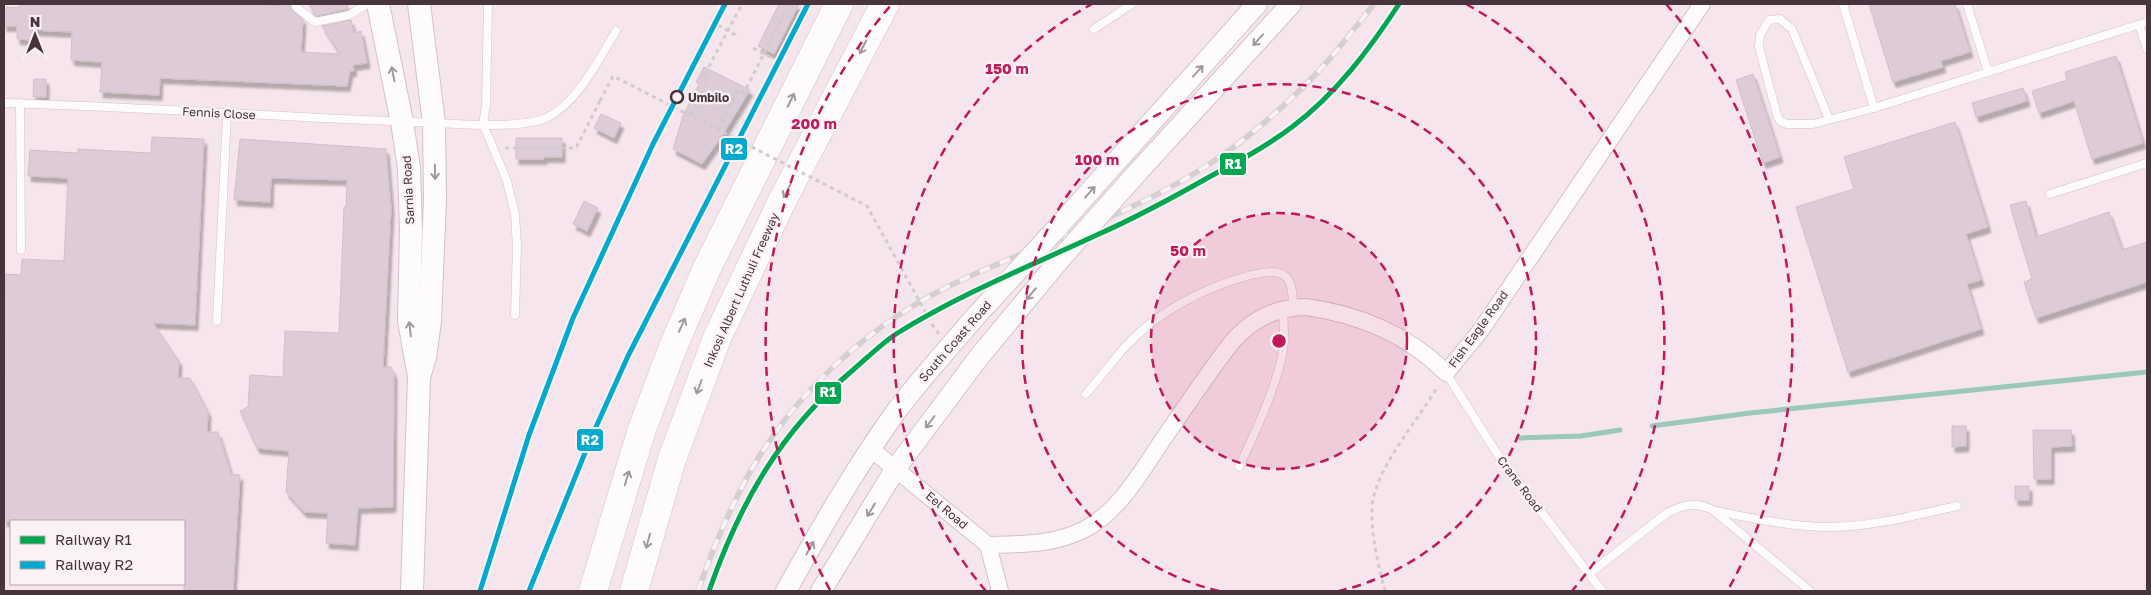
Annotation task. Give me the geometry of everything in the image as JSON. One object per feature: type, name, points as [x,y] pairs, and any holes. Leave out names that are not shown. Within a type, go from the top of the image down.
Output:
[{"type":"highway","points":[[593,591],[642,429],[673,347],[708,268],[839,4]]},
{"type":"highway","name":"Inkosi Albert Luthuli Freeway","points":[[634,591],[672,459],[717,338],[783,199],[885,4]]},
{"type":"main road","name":"Sarnia Road","points":[[378,4],[402,122],[409,168],[411,230],[409,321],[419,377],[412,591]]},
{"type":"main road","name":"Sarnia Road","points":[[419,4],[431,87],[434,123],[435,200],[430,321],[425,357],[419,377]]},
{"type":"street","name":"South Coast Road","points":[[786,591],[823,524],[896,411],[976,316],[1257,4]]},
{"type":"street","points":[[822,591],[896,468],[979,357],[1062,257],[1291,4]]},
{"type":"street","name":"Fish Eagle Road","points":[[988,545],[1025,544],[1054,540],[1085,529],[1106,515],[1145,467],[1232,342],[1250,324],[1268,314],[1289,308],[1312,308],[1379,327],[1412,344],[1430,356],[1446,373],[1481,330],[1702,4]]},
{"type":"street","name":"Eel Road","points":[[871,449],[988,545]]},
{"type":"street","points":[[988,545],[1000,590]]},
{"type":"lane","points":[[295,4],[296,7],[315,22],[349,15],[367,4]]},
{"type":"lane","points":[[488,4],[486,105],[483,124],[507,181],[514,214],[517,246],[515,315]]},
{"type":"lane","points":[[1094,29],[1132,4]]},
{"type":"lane","points":[[1843,4],[1874,108]]},
{"type":"lane","points":[[1967,4],[1988,72]]},
{"type":"lane","points":[[1829,119],[1792,29],[1780,19],[1769,20],[1760,34],[1759,47],[1779,119],[1787,124],[1801,125],[1829,119],[1874,108],[2143,24],[2147,48]]},
{"type":"lane","name":"Fennis Close","points":[[4,103],[402,122],[510,124],[533,122],[553,114],[568,102],[585,81],[616,31]]},
{"type":"lane","points":[[20,103],[21,250]]},
{"type":"lane","points":[[217,321],[227,113]]},
{"type":"lane","points":[[2050,194],[2147,163]]},
{"type":"lane","points":[[1086,394],[1126,346],[1178,304],[1234,280],[1267,273],[1284,275],[1290,282],[1289,308],[1284,331],[1282,357],[1252,439],[1239,467]]},
{"type":"lane","name":"Crane Road","points":[[1446,373],[1500,458],[1602,591]]},
{"type":"lane","points":[[1589,574],[1667,513],[1688,504],[1794,524],[1834,527],[1884,522],[1957,506]]},
{"type":"lane","points":[[1713,510],[1810,591]]},
{"type":"path","points":[[691,114],[710,80],[704,76],[742,4]]},
{"type":"path","points":[[718,129],[737,92],[743,95],[789,4]]},
{"type":"path","points":[[718,26],[739,36]]},
{"type":"path","points":[[753,48],[774,59]]},
{"type":"path","points":[[493,148],[576,148],[613,76],[691,114],[867,206],[938,333]]},
{"type":"path","points":[[1385,591],[1373,537],[1372,506],[1388,462],[1446,373]]},
{"type":"building","points":[[20,4],[290,5],[292,11],[303,19],[301,52],[340,54],[322,26],[351,20],[354,33],[361,31],[367,63],[353,65],[354,71],[350,71],[347,86],[160,78],[159,95],[100,92],[102,62],[71,60],[72,32],[33,30],[32,40],[17,39],[17,26],[4,26],[4,8],[20,7]]},
{"type":"building","points":[[309,4],[347,4],[348,9],[316,16]]},
{"type":"building","points":[[779,4],[799,4],[774,54],[758,46]]},
{"type":"building","points":[[1869,4],[1955,4],[1970,52],[1941,61],[1943,67],[1893,82]]},
{"type":"building","points":[[2116,56],[2143,143],[2092,159],[2074,101],[2039,113],[2032,91],[2067,80],[2065,72]]},
{"type":"building","points":[[704,67],[750,90],[722,136],[702,164],[673,149],[683,116],[699,84],[696,82]]},
{"type":"building","points":[[1753,74],[1780,157],[1763,163],[1736,80]]},
{"type":"building","points":[[34,79],[46,79],[46,97],[33,97]]},
{"type":"building","points":[[2023,88],[2027,101],[1976,117],[1972,103]]},
{"type":"building","points":[[601,114],[621,123],[614,138],[594,128]]},
{"type":"building","points":[[1955,122],[1988,227],[1966,234],[1981,280],[1967,284],[1981,329],[1848,372],[1796,207],[1854,189],[1844,157]]},
{"type":"building","points":[[152,137],[204,139],[195,325],[153,323],[179,361],[178,378],[190,378],[208,412],[207,432],[218,432],[231,474],[240,475],[233,591],[184,591],[185,520],[4,521],[5,274],[21,275],[22,259],[64,261],[68,178],[28,176],[30,150],[78,153],[78,149],[151,153]]},
{"type":"building","points":[[516,138],[562,138],[562,157],[516,159]]},
{"type":"building","points":[[240,139],[386,149],[391,208],[383,367],[391,367],[394,374],[393,507],[358,508],[355,545],[326,543],[328,513],[304,512],[286,492],[289,451],[257,448],[240,411],[248,407],[250,375],[283,377],[285,331],[339,333],[344,207],[346,207],[347,180],[271,178],[270,202],[234,200]]},
{"type":"building","points":[[584,201],[598,208],[587,231],[573,224]]},
{"type":"building","points":[[2026,201],[2036,237],[2109,212],[2122,250],[2147,242],[2147,282],[2036,318],[2024,282],[2032,279],[2010,205]]},
{"type":"building","points":[[1952,426],[1966,426],[1966,446],[1952,447]]},
{"type":"building","points":[[2033,430],[2071,430],[2072,446],[2051,447],[2051,479],[2034,479]]},
{"type":"building","points":[[2015,486],[2029,486],[2029,500],[2015,500]]},
{"type":"waterway","points":[[1652,426],[1750,413],[2147,372]]},
{"type":"waterway","points":[[1520,438],[1581,436],[1620,430]]},
{"type":"railway","points":[[698,591],[726,520],[756,461],[779,427],[805,396],[833,367],[864,340],[897,316],[932,295],[968,277],[1090,226],[1151,198],[1208,165],[1250,134],[1303,87],[1330,58],[1374,4]]},
{"type":"railway","points":[[709,591],[734,528],[765,470],[804,418],[827,393],[879,347],[896,334],[945,306],[1141,214],[1273,141],[1308,114],[1337,86],[1364,54],[1399,4]]},
{"type":"rail line","name":"R2","points":[[480,591],[529,435],[573,318],[653,144],[725,4]]},
{"type":"rail line","name":"R2","points":[[529,591],[591,438],[628,356],[808,4]]},
{"type":"rail line","name":"R1","points":[[709,591],[734,528],[765,470],[804,418],[827,393],[879,347],[896,334],[945,306],[1141,214],[1273,141],[1308,114],[1337,86],[1364,54],[1399,4]]},
{"type":"place","name":"Umbilo","points":[[677,97]]}]
